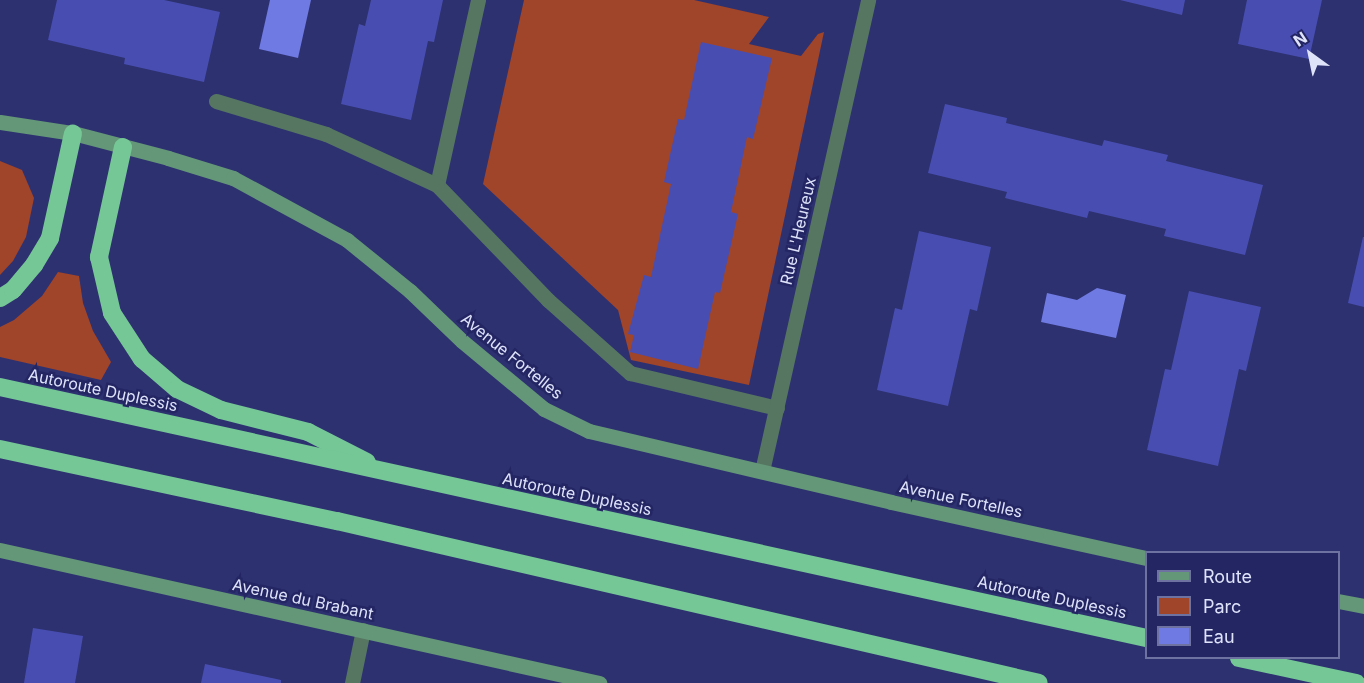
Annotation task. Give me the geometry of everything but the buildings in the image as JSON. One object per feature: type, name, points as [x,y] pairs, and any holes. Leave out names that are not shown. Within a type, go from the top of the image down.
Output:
[{"type":"highway","points":[[0,298],[13,290],[34,266],[50,238],[73,133]]},
{"type":"highway","points":[[123,147],[99,257],[112,313],[142,359],[177,389],[222,410],[308,432],[390,473]]},
{"type":"highway","name":"Autoroute Duplessis","points":[[0,387],[1145,638]]},
{"type":"highway","points":[[0,449],[337,521],[1039,683]]},
{"type":"highway","points":[[1248,659],[1356,683]]},
{"type":"street","points":[[437,185],[478,0]]},
{"type":"street","name":"Rue L'Heureux","points":[[762,471],[868,0]]},
{"type":"street","points":[[216,101],[326,134],[437,185],[548,300],[630,373],[777,408]]},
{"type":"street","name":"Avenue Fortelles","points":[[0,122],[73,133],[233,178],[347,240],[410,291],[462,340],[544,409],[589,431],[891,502],[1145,558]]},
{"type":"street","name":"Avenue du Brabant","points":[[0,550],[599,683]]},
{"type":"street","points":[[1340,601],[1364,606]]},
{"type":"street","points":[[352,683],[363,630]]},
{"type":"green space","points":[[524,0],[694,0],[769,17],[749,44],[801,56],[818,34],[824,32],[749,385],[631,360],[618,310],[483,184]]},
{"type":"green space","points":[[0,161],[22,170],[34,198],[26,237],[13,261],[0,275]]},
{"type":"green space","points":[[58,272],[79,276],[83,303],[93,331],[111,362],[101,380],[0,357],[0,327],[14,320],[42,296]]},
{"type":"water","points":[[270,0],[311,0],[298,58],[259,49]]},
{"type":"water","points":[[1097,288],[1126,295],[1116,338],[1041,322],[1047,293],[1077,300]]}]
